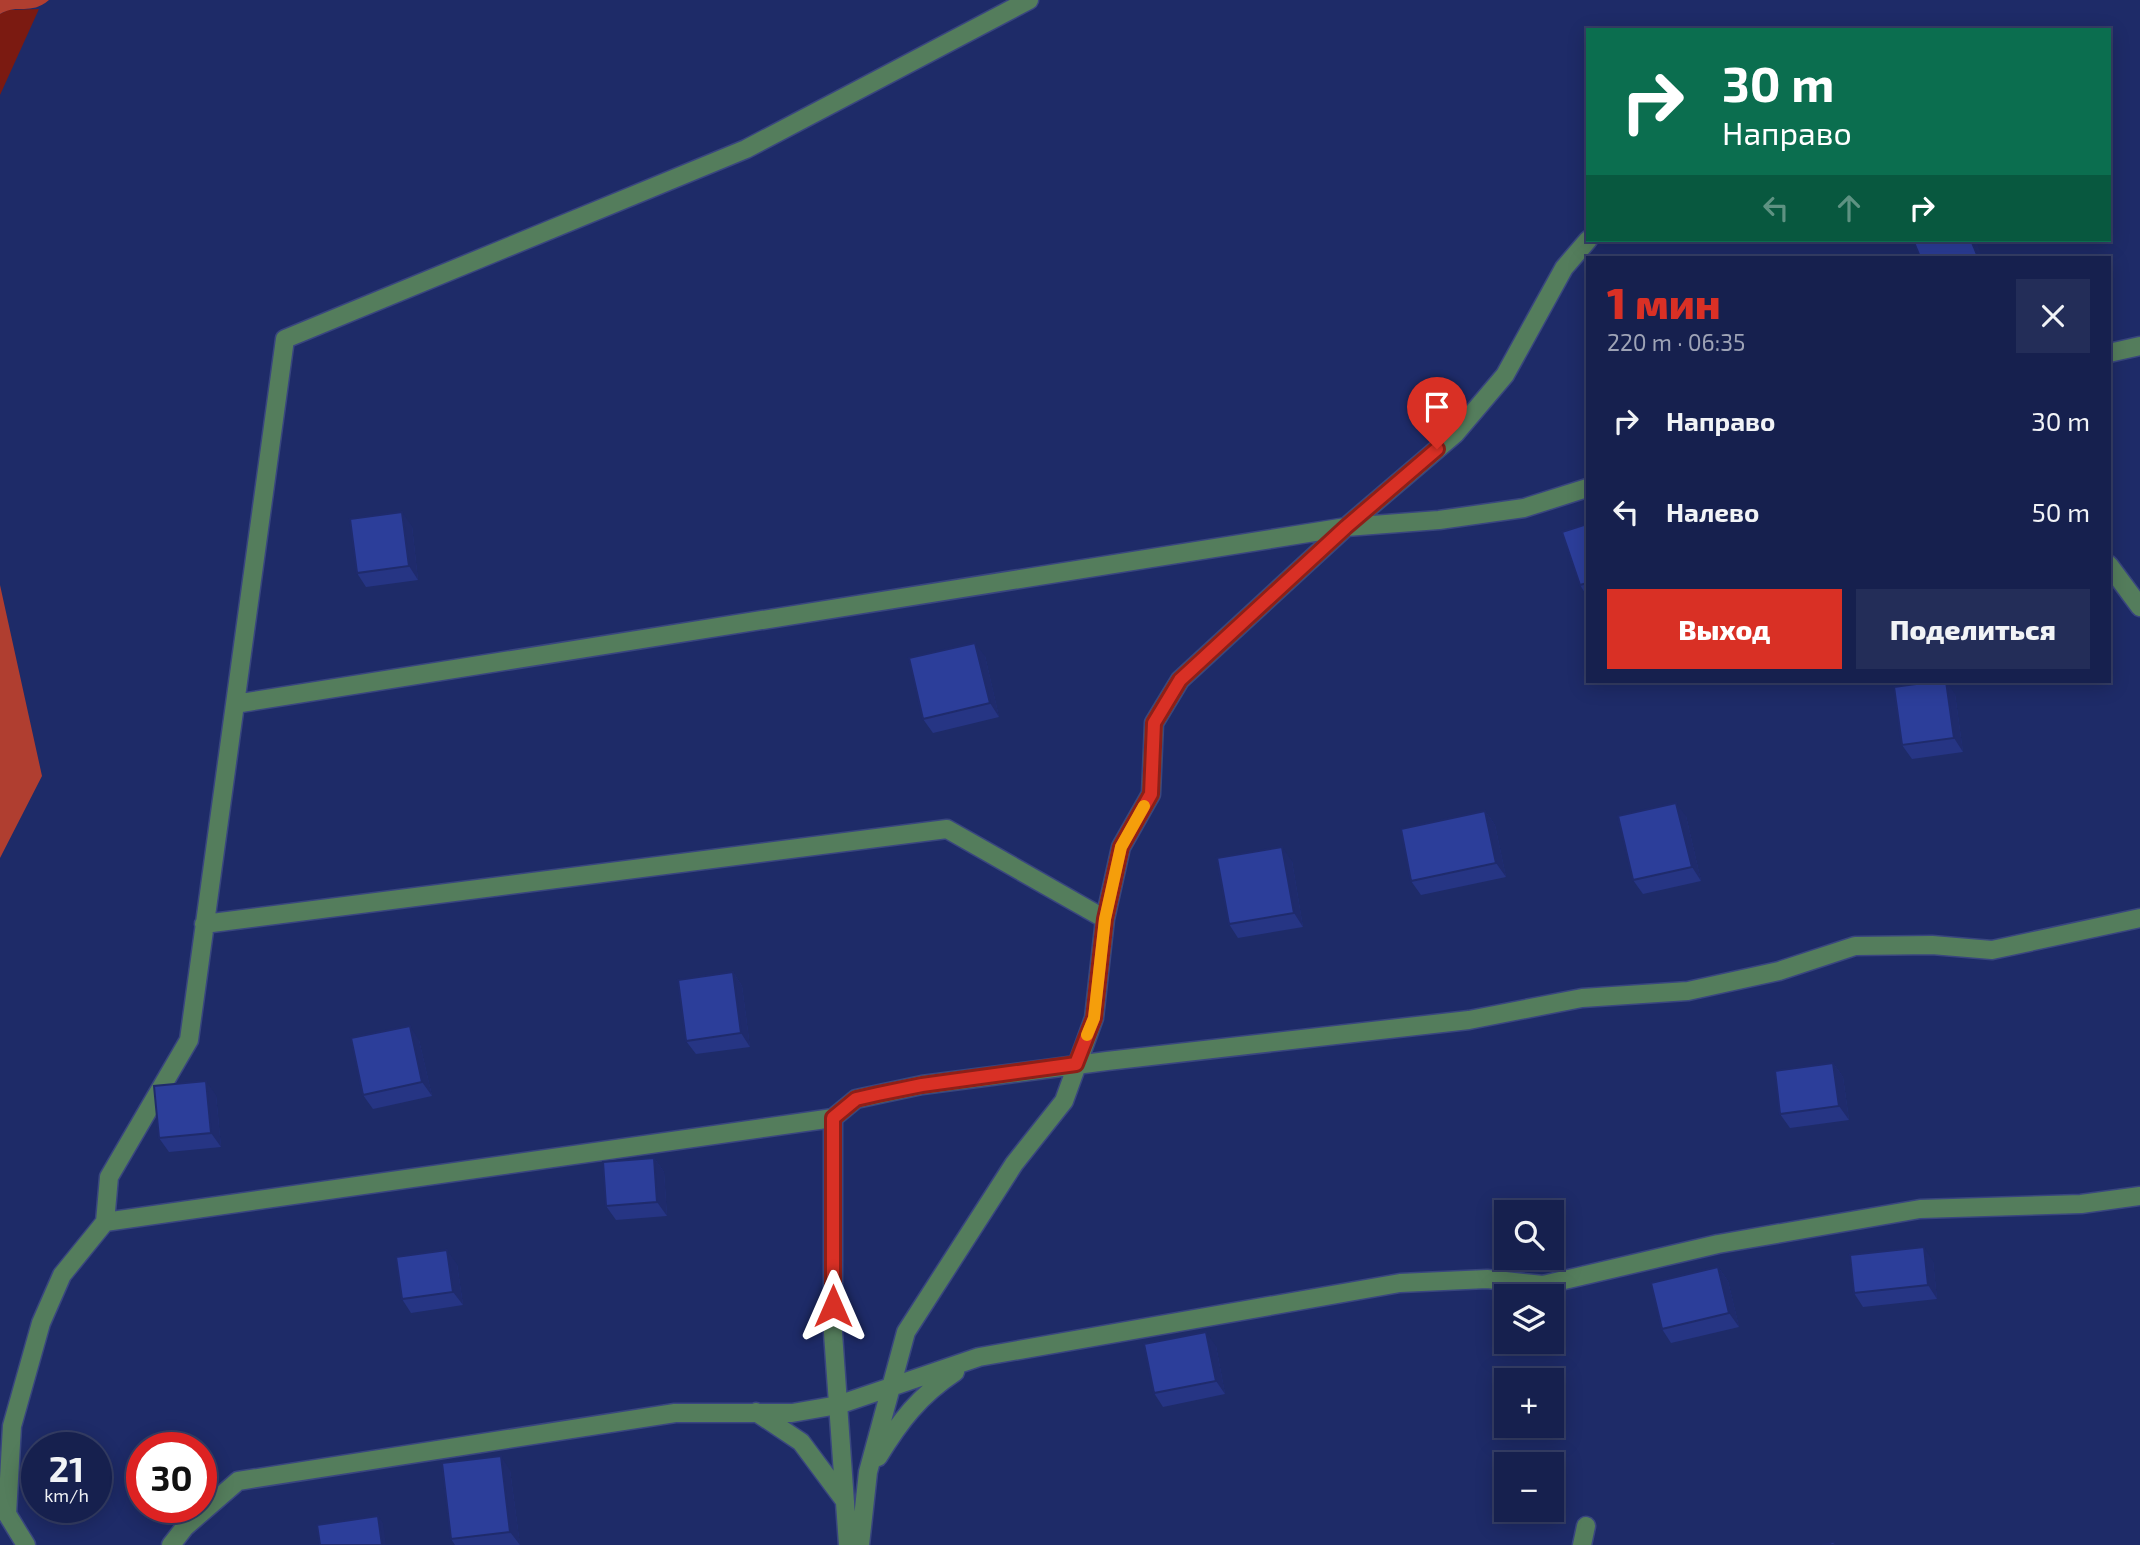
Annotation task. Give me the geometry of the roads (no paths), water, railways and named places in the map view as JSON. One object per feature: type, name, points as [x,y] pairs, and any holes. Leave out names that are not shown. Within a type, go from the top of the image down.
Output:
[{"type":"street","points":[[26,1545],[6,1514],[12,1426],[41,1323],[62,1275],[105,1222],[109,1177],[189,1040],[285,339],[746,149],[1029,0]]},
{"type":"street","points":[[860,1545],[868,1472],[906,1332],[1014,1164],[1064,1101],[1094,1018],[1105,919],[1121,847],[1151,794],[1154,723],[1180,680],[1346,527],[1455,434],[1505,375],[1564,268],[1586,242]]},
{"type":"street","points":[[2111,353],[2140,346]]},
{"type":"street","points":[[235,704],[1346,527],[1438,520],[1524,508],[1586,488]]},
{"type":"street","points":[[2111,568],[2140,607]]},
{"type":"street","points":[[204,924],[947,829],[1105,919]]},
{"type":"street","points":[[105,1222],[833,1118],[856,1099],[922,1085],[1076,1064],[1469,1020],[1582,998],[1688,992],[1779,971],[1855,946],[1931,945],[1993,950],[2140,918]]},
{"type":"street","points":[[833,1118],[833,1333],[848,1545]]},
{"type":"street","points":[[172,1545],[185,1527],[238,1481],[675,1413],[792,1413],[838,1405],[979,1357],[1400,1283],[1487,1279],[1544,1285],[1718,1244],[1920,1209],[2081,1204],[2140,1196]]},
{"type":"street","points":[[868,1472],[902,1419],[940,1383],[979,1357]]},
{"type":"street","points":[[756,1412],[801,1442],[845,1501]]},
{"type":"street","points":[[1582,1545],[1586,1526]]}]
